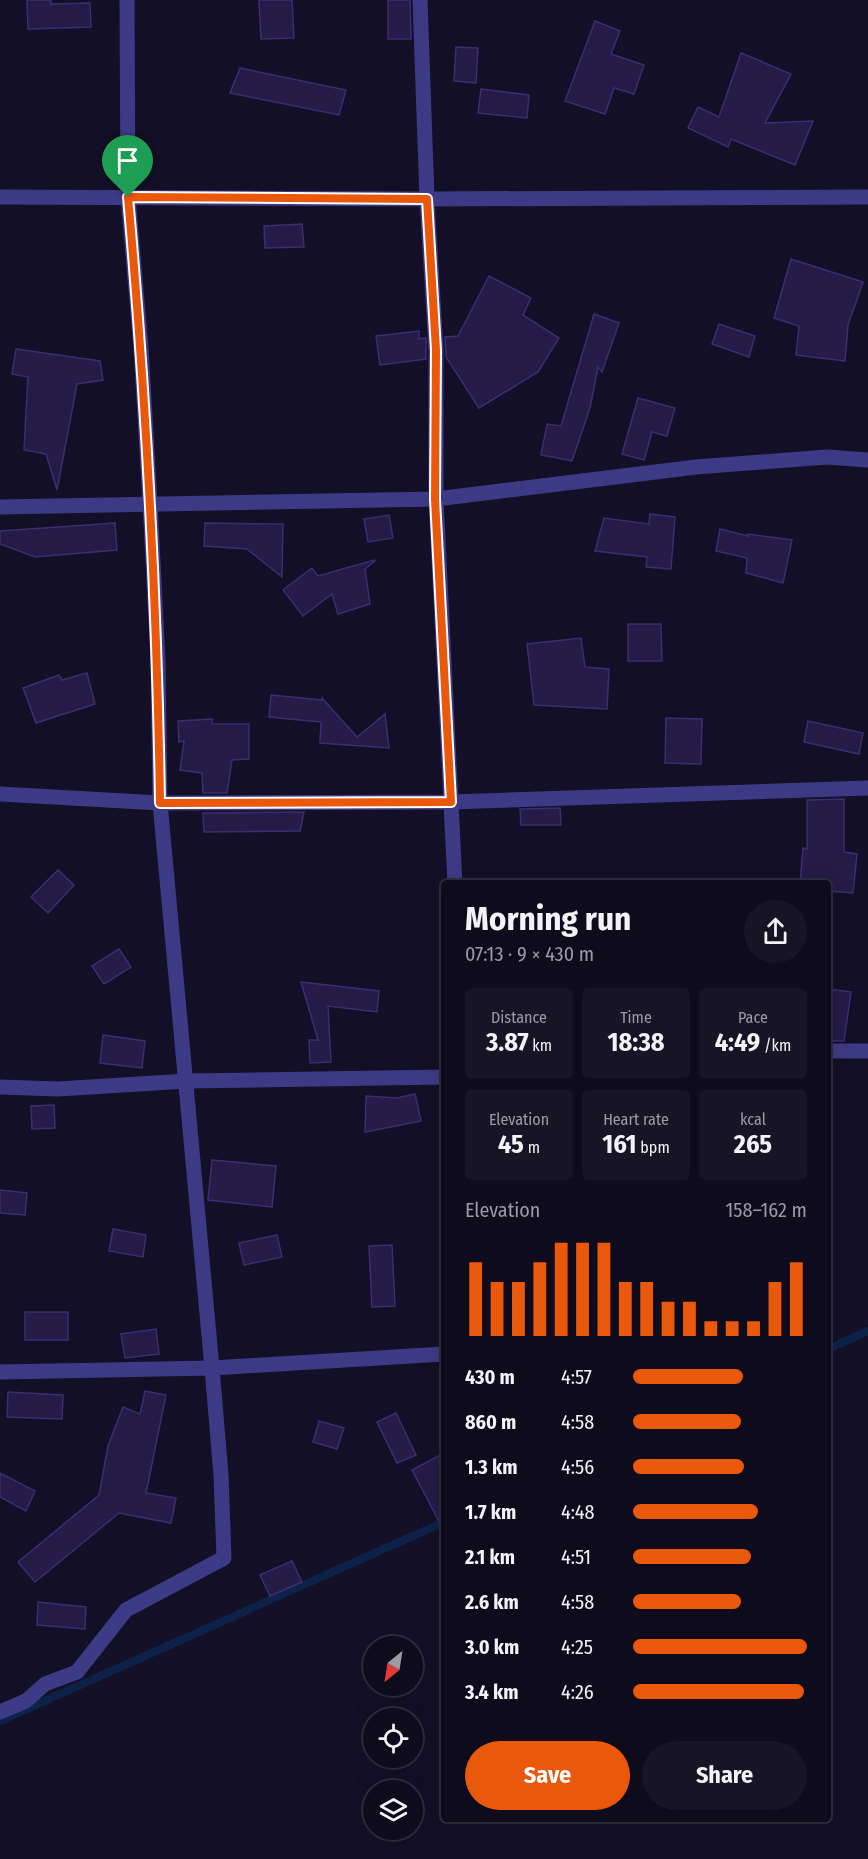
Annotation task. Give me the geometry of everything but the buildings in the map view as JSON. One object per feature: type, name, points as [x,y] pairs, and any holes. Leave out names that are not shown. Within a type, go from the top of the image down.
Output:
[{"type":"street","points":[[0,1712],[26,1701],[45,1684],[77,1672],[126,1610],[224,1558],[221,1475],[188,1081],[160,803],[158,661],[150,503],[141,348],[128,197],[127,0]]},
{"type":"street","points":[[420,0],[427,199],[436,350],[435,499],[455,880]]},
{"type":"street","points":[[0,197],[427,199],[868,197]]},
{"type":"street","points":[[0,507],[435,499],[696,467],[827,457],[868,460]]},
{"type":"street","points":[[0,794],[160,803],[451,802],[868,788]]},
{"type":"street","points":[[831,1051],[868,1051]]},
{"type":"street","points":[[0,1087],[58,1089],[188,1081],[441,1077]]},
{"type":"street","points":[[0,1372],[212,1368],[441,1354]]},
{"type":"waterway","points":[[831,1348],[868,1331]]},
{"type":"waterway","points":[[0,1721],[441,1523]]},
{"type":"route","points":[[128,197],[427,199],[436,350],[435,499],[451,802],[160,803],[158,661],[150,503],[141,348],[128,197]]}]
